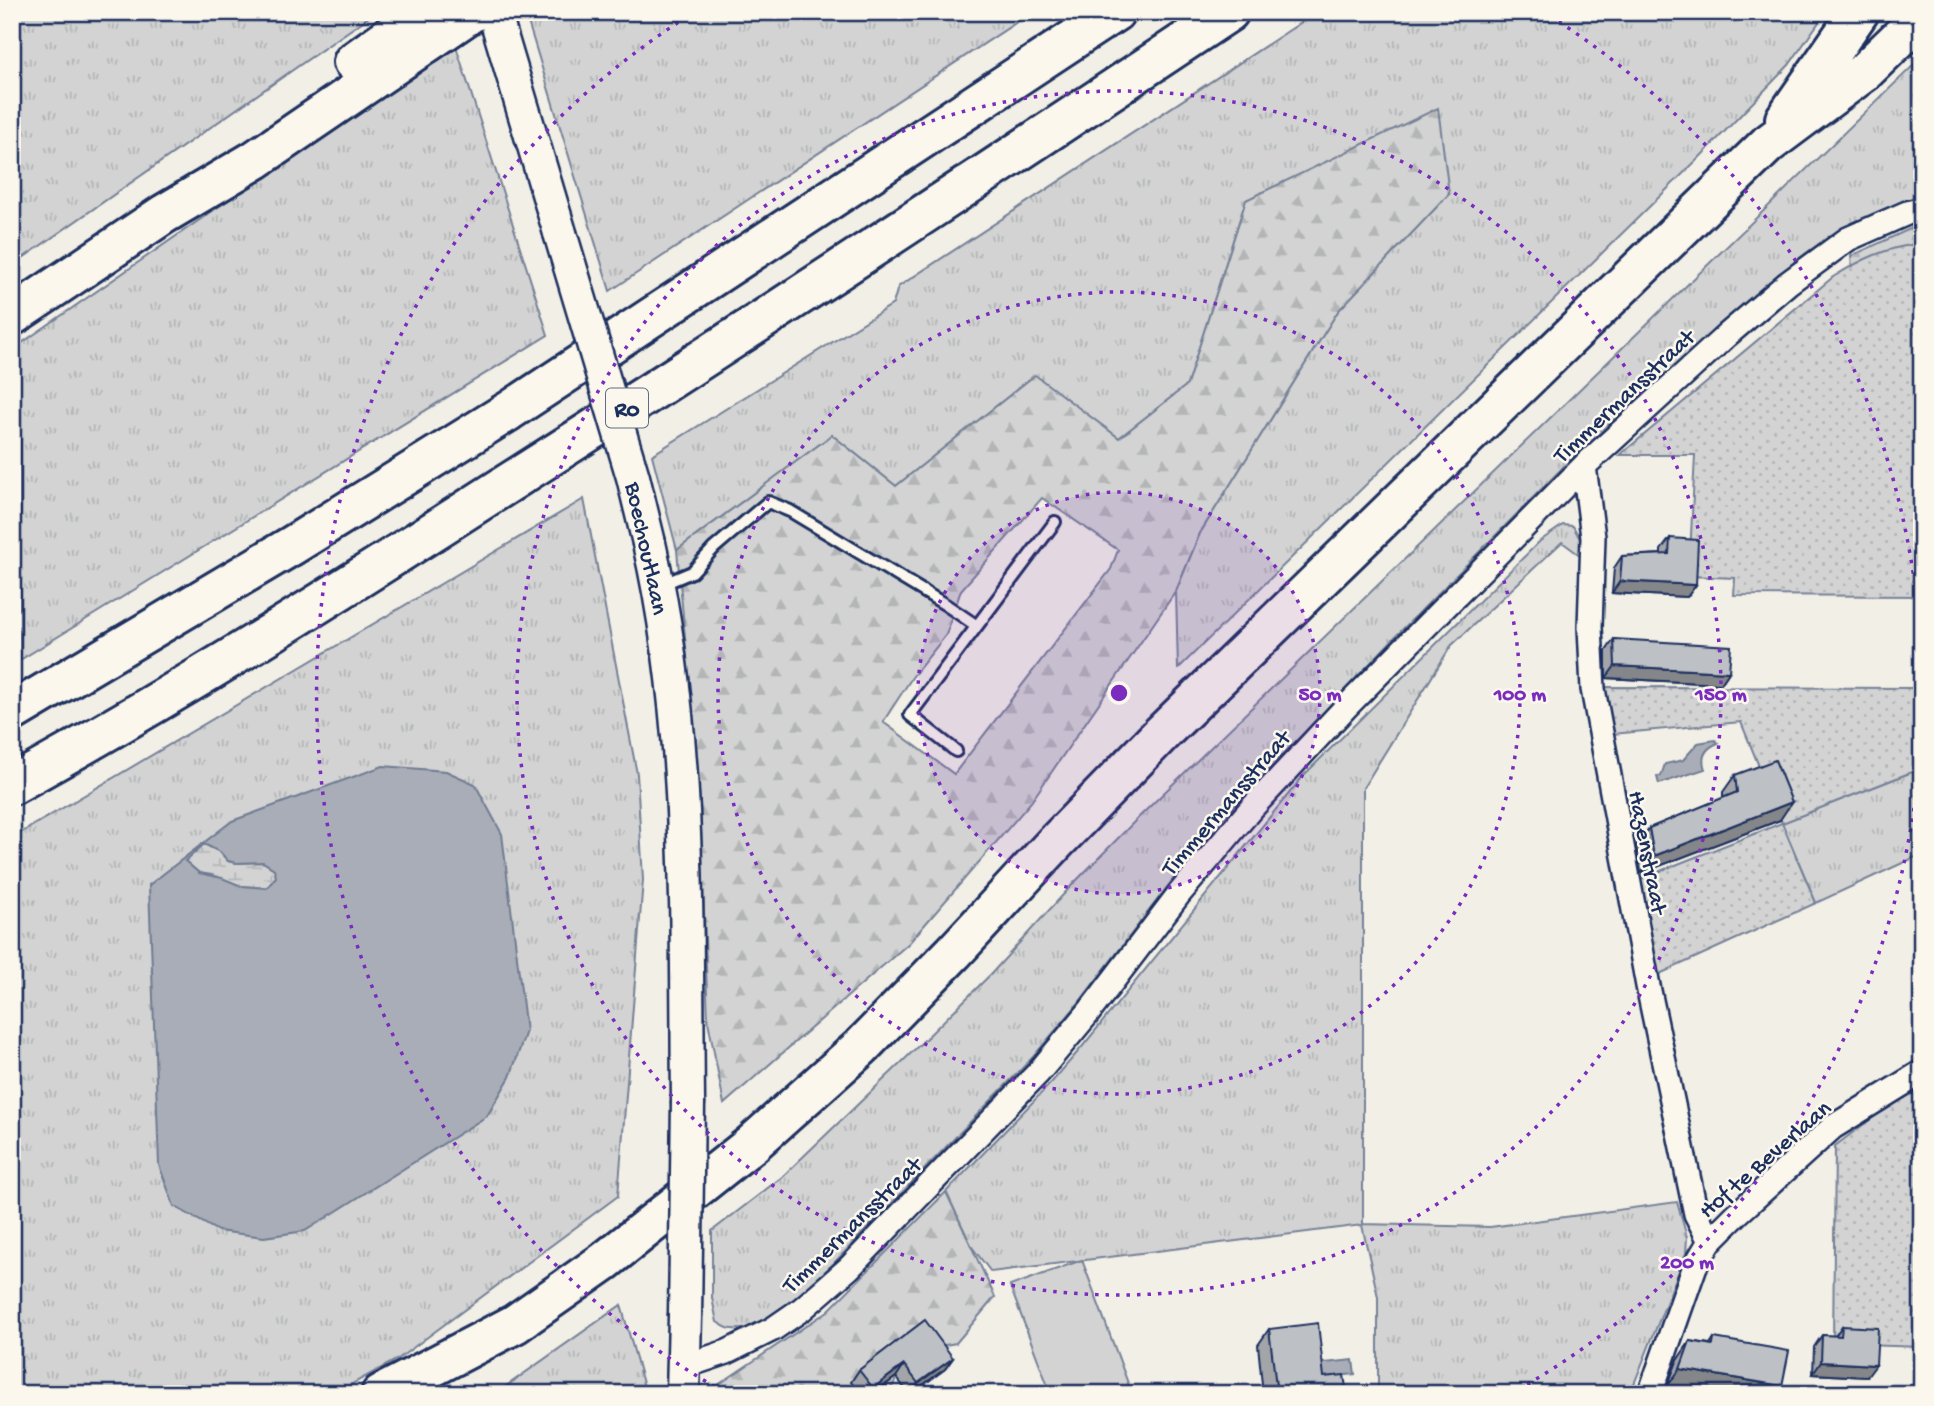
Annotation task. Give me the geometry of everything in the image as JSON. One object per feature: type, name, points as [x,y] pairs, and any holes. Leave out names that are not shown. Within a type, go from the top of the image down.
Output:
[{"type":"highway","points":[[163,214],[243,141],[423,12]]},
{"type":"highway","points":[[12,316],[163,214],[254,160],[472,12]]},
{"type":"highway","name":"R0","points":[[12,712],[293,545],[509,411],[1115,12]]},
{"type":"highway","name":"R0","points":[[12,785],[265,638],[422,539],[857,259],[1229,12]]},
{"type":"highway","points":[[1768,144],[1859,12]]},
{"type":"highway","points":[[381,1394],[515,1324],[605,1261],[752,1144],[861,1047],[1162,733],[1768,144],[1863,73],[1922,16]]},
{"type":"highway","points":[[441,1394],[515,1324]]},
{"type":"main road","name":"Boechoutlaan","points":[[494,12],[630,466],[658,586],[675,690],[686,833],[688,1102],[684,1380]]},
{"type":"street","name":"Timmermansstraat","points":[[684,1380],[727,1352],[773,1329],[802,1309],[849,1268],[1038,1073],[1089,1012],[1179,894],[1250,810],[1346,708],[1584,466],[1788,283],[1848,239],[1906,213],[1922,209]]},
{"type":"street","name":"Hazenstraat","points":[[1584,466],[1593,537],[1591,653],[1602,741],[1648,986],[1696,1214],[1710,1241]]},
{"type":"street","name":"Hof te Beverlaan","points":[[1650,1394],[1695,1266],[1710,1241],[1833,1127],[1922,1072]]},
{"type":"lane","points":[[658,586],[692,572],[714,548],[768,502],[790,511],[977,626]]},
{"type":"lane","points":[[957,751],[910,715],[1055,522]]},
{"type":"green space","points":[[15,12],[376,12],[17,262]]},
{"type":"green space","points":[[525,12],[1032,12],[610,291]]},
{"type":"green space","points":[[1317,12],[1826,12],[1789,65],[1701,156],[1178,669],[1176,591],[1200,533],[1338,311],[1449,194],[1246,200],[1187,385],[1119,438],[1034,376],[896,486],[832,435],[677,550],[652,455],[893,304],[898,287]]},
{"type":"green space","points":[[455,43],[548,335],[20,660],[20,433],[16,347]]},
{"type":"green space","points":[[1922,57],[1922,198],[1889,207],[1859,220],[1803,256],[1588,442],[1397,635],[1234,806],[1033,1057],[833,1264],[787,1307],[759,1324],[745,1329],[732,1329],[717,1322],[712,1298],[712,1231],[782,1177],[901,1063],[991,974],[1139,817]]},
{"type":"green space","points":[[1438,108],[1449,194],[1338,311],[1200,533],[1176,591],[1031,802],[909,943],[724,1104],[708,1021],[700,802],[677,550],[832,435],[896,486],[1035,375],[1119,438],[1187,385],[1246,200]],"holes":[[[1042,498],[1118,550],[1111,569],[954,774],[883,722],[913,676],[946,635],[961,590]]]},
{"type":"green space","points":[[1922,227],[1922,250],[1852,269],[1851,256],[1912,228]]},
{"type":"green space","points":[[1922,243],[1922,596],[1734,595],[1735,578],[1689,576],[1695,455],[1620,455],[1833,277],[1875,255]]},
{"type":"green space","points":[[584,499],[637,774],[643,880],[618,1196],[398,1359],[334,1394],[12,1394],[12,838]]},
{"type":"green space","points":[[1563,525],[1573,526],[1580,539],[1581,556],[1562,542],[1451,646],[1363,788],[1363,1224],[1490,1227],[1677,1202],[1687,1237],[1686,1253],[1630,1394],[1378,1394],[1378,1297],[1362,1225],[991,1272],[972,1247],[946,1192],[1082,1047],[1304,775],[1540,541]]},
{"type":"green space","points":[[1605,687],[1922,688],[1922,768],[1782,823],[1741,722],[1613,734]]},
{"type":"green space","points":[[1922,768],[1922,854],[1816,903],[1782,823]]},
{"type":"green space","points":[[1782,823],[1816,903],[1655,976],[1640,879]]},
{"type":"green space","points":[[204,844],[220,852],[228,861],[263,862],[275,869],[276,877],[267,888],[241,886],[199,873],[185,861]]},
{"type":"green space","points":[[1922,1085],[1922,1347],[1833,1344],[1835,1146],[1888,1106]]},
{"type":"green space","points":[[946,1192],[995,1297],[956,1343],[923,1349],[899,1374],[888,1394],[716,1394],[715,1387],[828,1311]]},
{"type":"green space","points":[[1082,1260],[1132,1394],[1051,1394],[1010,1286]]},
{"type":"green space","points":[[621,1305],[646,1394],[495,1394]]},
{"type":"shaded area","points":[[1715,740],[1718,743],[1710,747],[1704,756],[1705,769],[1659,784],[1657,777],[1661,776],[1665,764],[1683,760],[1698,743]]},
{"type":"shaded area","points":[[383,766],[446,771],[475,784],[502,834],[526,1031],[510,1077],[487,1116],[305,1231],[264,1237],[218,1231],[174,1206],[159,1165],[149,885],[232,821]],"holes":[[[204,844],[220,852],[228,861],[263,862],[274,869],[276,877],[267,888],[241,886],[199,873],[185,861]]]},
{"type":"shaded area","points":[[1353,1360],[1355,1374],[1307,1379],[1306,1365]]},
{"type":"building","points":[[1670,538],[1698,540],[1696,585],[1620,581],[1622,556],[1669,554]]},
{"type":"building","points":[[1614,639],[1731,646],[1729,672],[1615,666]]},
{"type":"building","points":[[1775,760],[1792,802],[1654,856],[1649,828],[1737,792],[1735,775]]},
{"type":"building","points":[[925,1320],[953,1358],[918,1383],[904,1365],[873,1388],[859,1370]]},
{"type":"building","points":[[1318,1323],[1324,1377],[1344,1375],[1347,1394],[1277,1394],[1269,1329]]},
{"type":"building","points":[[1842,1326],[1878,1328],[1876,1365],[1821,1362],[1822,1335],[1841,1336]]},
{"type":"building","points":[[1714,1338],[1789,1351],[1782,1386],[1680,1369],[1690,1341],[1713,1345]]}]
